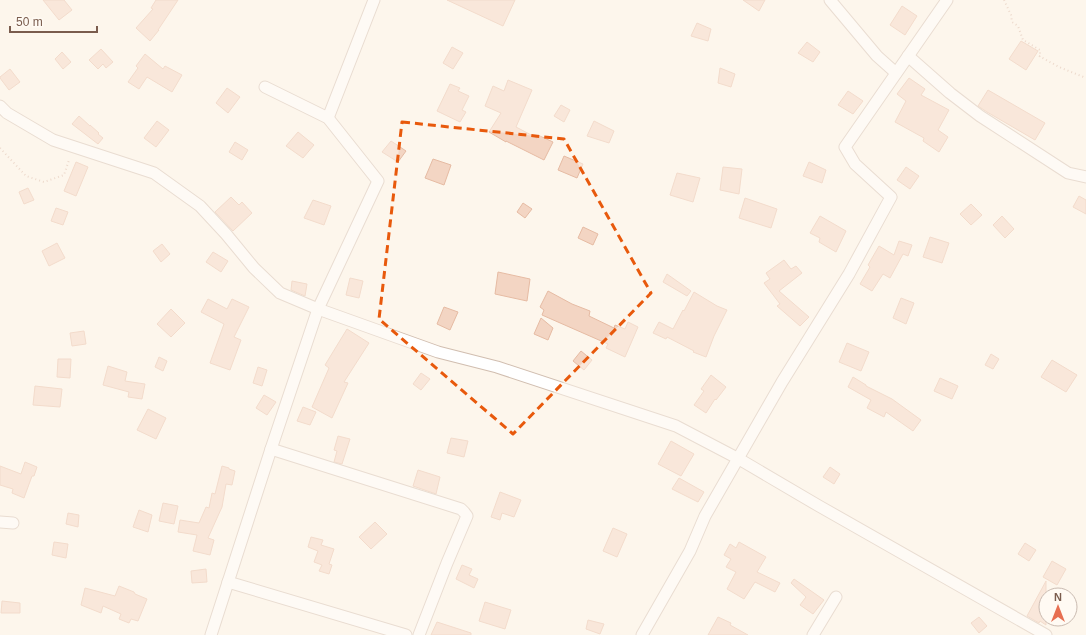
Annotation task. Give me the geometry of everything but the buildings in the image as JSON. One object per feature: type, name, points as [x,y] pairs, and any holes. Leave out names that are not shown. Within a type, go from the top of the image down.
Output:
[{"type":"street","points":[[328,118],[374,0]]},
{"type":"street","points":[[830,0],[877,56],[896,74]]},
{"type":"street","points":[[643,635],[690,550],[706,516],[782,382],[850,274],[891,197],[855,164],[845,147],[947,0]]},
{"type":"street","points":[[908,56],[950,93],[980,116],[1068,173],[1086,177]]},
{"type":"street","points":[[211,635],[318,309],[378,181],[328,118],[265,87]]},
{"type":"street","points":[[0,106],[7,113],[53,140],[154,173],[200,206],[226,234],[254,268],[280,293],[318,309],[438,352],[497,367],[676,426],[739,458],[819,506],[1046,635]]},
{"type":"street","points":[[271,449],[461,509],[464,512],[467,516],[444,569],[419,635]]},
{"type":"street","points":[[0,522],[13,523]]},
{"type":"street","points":[[228,582],[406,635]]},
{"type":"street","points":[[813,635],[836,597]]},
{"type":"path","points":[[1004,0],[1011,15],[1012,22],[1018,26],[1023,40],[1040,50],[1040,57],[1059,67],[1086,78]]},
{"type":"path","points":[[0,148],[26,176],[44,182],[64,175],[69,160]]},
{"type":"highlighted area","points":[[402,122],[564,139],[651,293],[513,434],[379,319]]}]
